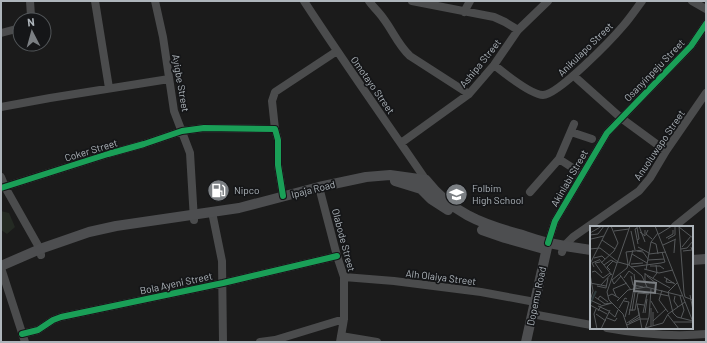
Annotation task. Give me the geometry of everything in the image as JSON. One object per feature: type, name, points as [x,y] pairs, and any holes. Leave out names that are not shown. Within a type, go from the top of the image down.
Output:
[{"type":"main road","name":"Ipaja Road","points":[[1,269],[40,252],[101,229],[124,224],[250,211],[320,189],[366,177],[382,175],[401,176],[423,185]]},
{"type":"main road","points":[[423,185],[467,216],[547,246],[590,257]]},
{"type":"main road","name":"Ipaja Road","points":[[213,215],[283,196],[320,189]]},
{"type":"main road","name":"Dopemu Road","points":[[526,342],[547,246]]},
{"type":"main road","points":[[563,249],[590,250]]},
{"type":"main road","points":[[693,260],[706,260]]},
{"type":"main road","points":[[693,266],[706,265]]},
{"type":"street","points":[[30,1],[31,12]]},
{"type":"street","points":[[95,1],[109,88]]},
{"type":"street","name":"Ayigbe Street","points":[[155,1],[163,37],[174,111],[190,153],[194,217]]},
{"type":"street","name":"Omotayo Street","points":[[304,1],[401,143],[423,185]]},
{"type":"street","points":[[369,1],[383,18],[393,36],[404,50],[469,94]]},
{"type":"street","points":[[412,1],[494,17],[506,22],[518,30]]},
{"type":"street","points":[[464,12],[470,1]]},
{"type":"street","name":"Ashipa Street","points":[[401,143],[469,94],[494,65],[518,30],[548,1]]},
{"type":"street","name":"Anikulapo Street","points":[[494,65],[514,80],[538,94],[549,94],[574,76],[624,25],[642,1]]},
{"type":"street","points":[[692,1],[706,9]]},
{"type":"street","name":"Osanyinpeju Street","points":[[613,127],[692,46],[706,24]]},
{"type":"street","points":[[1,33],[12,30]]},
{"type":"street","points":[[283,196],[278,165],[278,140],[275,129],[272,101],[275,92],[337,51]]},
{"type":"street","points":[[574,76],[621,118],[666,151]]},
{"type":"street","points":[[1,107],[169,78]]},
{"type":"street","name":"Anuoluwapo Street","points":[[563,249],[582,230],[639,191],[650,178],[666,151],[706,93]]},
{"type":"street","name":"Akinlabi Street","points":[[547,246],[555,221],[607,133],[613,127]]},
{"type":"street","name":"Coker Street","points":[[3,188],[182,131],[204,128],[275,129]]},
{"type":"street","points":[[530,192],[559,159],[572,128],[592,139]]},
{"type":"street","points":[[559,159],[582,174]]},
{"type":"street","points":[[1,177],[3,188],[40,252]]},
{"type":"street","name":"Olabode Street","points":[[320,189],[337,256],[344,277],[344,319],[341,339]]},
{"type":"street","points":[[675,226],[706,201]]},
{"type":"street","points":[[213,215],[222,261],[223,342]]},
{"type":"street","name":"Bola Ayeni Street","points":[[22,334],[38,330],[53,320],[61,317],[223,283],[337,256]]},
{"type":"street","points":[[1,269],[25,342]]},
{"type":"street","name":"Alh Olaiya Street","points":[[344,277],[394,281],[480,292],[535,302]]},
{"type":"street","points":[[532,314],[590,325]]},
{"type":"street","points":[[260,342],[288,336],[344,319]]},
{"type":"street","points":[[612,329],[661,338],[706,334]]},
{"type":"street","points":[[341,339],[377,342]]},
{"type":"shaded area","points":[[1,211],[9,213],[15,227],[7,234],[1,230]]},
{"type":"cycle path","points":[[548,243],[555,221],[607,133],[691,46],[706,24]]},
{"type":"cycle path","points":[[1,188],[182,131],[204,128],[275,129],[278,140],[278,165],[283,196]]},
{"type":"cycle path","points":[[22,334],[38,330],[53,320],[61,317],[223,283],[337,256]]},
{"type":"place","name":"Nipco","points":[[218,190]]},
{"type":"place","name":"Folbim High School","points":[[457,194]]}]
